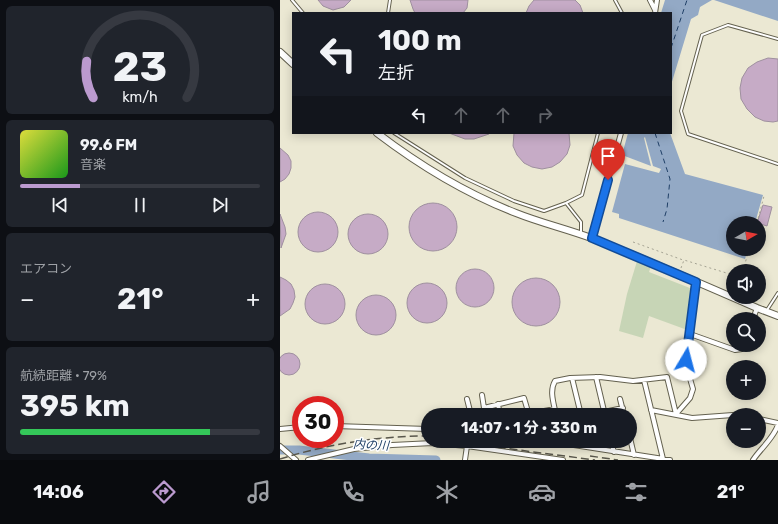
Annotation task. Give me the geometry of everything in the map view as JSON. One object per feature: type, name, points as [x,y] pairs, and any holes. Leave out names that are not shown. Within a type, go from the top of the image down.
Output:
[{"type":"street","points":[[650,0],[655,11]]},
{"type":"street","points":[[655,11],[657,0]]},
{"type":"street","points":[[280,52],[292,63]]},
{"type":"street","points":[[378,134],[439,175],[478,196],[517,213],[592,238],[778,316]]},
{"type":"street","points":[[592,238],[621,134]]},
{"type":"street","points":[[676,414],[693,393],[693,386],[686,365],[696,282]]},
{"type":"street","points":[[756,312],[757,308]]},
{"type":"street","points":[[690,334],[726,347]]},
{"type":"street","points":[[555,408],[552,395],[555,381],[572,378],[596,377],[627,381],[667,376],[676,414]]},
{"type":"street","points":[[596,377],[604,408]]},
{"type":"street","points":[[572,378],[579,408]]},
{"type":"street","points":[[644,380],[663,459]]},
{"type":"street","points":[[482,395],[484,408],[524,398],[526,408]]},
{"type":"street","points":[[467,399],[469,408]]},
{"type":"street","points":[[620,399],[623,408]]},
{"type":"street","points":[[498,404],[499,408]]},
{"type":"street","points":[[651,410],[692,418],[726,416]]},
{"type":"street","points":[[753,460],[758,452],[771,439],[778,424],[766,421]]},
{"type":"street","points":[[344,426],[421,429]]},
{"type":"street","points":[[280,429],[292,428]]},
{"type":"street","points":[[308,460],[354,449],[421,444]]},
{"type":"street","points":[[280,446],[296,460]]},
{"type":"street","points":[[465,460],[467,448]]},
{"type":"street","points":[[481,448],[563,460]]},
{"type":"street","points":[[593,448],[670,460]]},
{"type":"street","points":[[613,448],[614,452]]},
{"type":"street","points":[[632,448],[634,455]]},
{"type":"lane","points":[[292,0],[302,12]]},
{"type":"lane","points":[[388,12],[390,0]]},
{"type":"lane","points":[[615,0],[621,12]]},
{"type":"lane","points":[[778,39],[728,25],[702,35],[681,111],[688,134],[778,164]]},
{"type":"lane","points":[[396,134],[465,178],[514,201],[544,211],[582,195],[598,134]]},
{"type":"lane","points":[[566,203],[582,222],[581,234]]},
{"type":"lane","points":[[766,311],[778,293]]},
{"type":"path","points":[[759,216],[764,196]]},
{"type":"path","points":[[633,242],[726,273]]},
{"type":"path","points":[[679,274],[684,260]]},
{"type":"green space","points":[[638,258],[652,263],[649,272],[695,290],[690,331],[649,316],[643,338],[619,331],[627,294]]},
{"type":"water","points":[[665,0],[712,0],[700,7],[698,15],[691,19],[672,82],[672,12],[661,12]]},
{"type":"water","points":[[714,0],[778,0],[778,21]]},
{"type":"water","points":[[628,134],[670,134],[685,174],[763,195],[757,216],[726,216],[726,253],[619,218],[619,214],[612,212],[625,164],[659,173],[661,169],[653,166],[645,137],[651,166],[622,155]]},
{"type":"water","points":[[736,256],[746,256],[745,259]]},
{"type":"building","points":[[318,0],[351,0],[344,7],[333,10],[323,6]]},
{"type":"building","points":[[410,0],[468,0],[467,8],[464,12],[414,12]]},
{"type":"building","points":[[534,0],[575,0],[580,5],[583,12],[526,12]]},
{"type":"building","points":[[768,58],[778,59],[778,121],[773,122],[764,121],[755,117],[747,109],[741,99],[740,88],[742,78],[748,68],[757,62]]},
{"type":"building","points":[[452,134],[489,134],[474,139],[465,139]]},
{"type":"building","points":[[514,134],[569,134],[570,145],[567,154],[560,162],[552,167],[542,169],[532,167],[524,163],[517,155],[513,146]]},
{"type":"building","points":[[280,148],[288,155],[291,161],[291,168],[289,174],[280,182]]},
{"type":"building","points":[[428,203],[438,203],[450,210],[457,222],[457,232],[450,244],[438,251],[428,251],[420,247],[413,240],[409,232],[409,222],[413,214],[420,207]]},
{"type":"building","points":[[763,205],[772,207],[767,226],[766,216],[759,216]]},
{"type":"building","points":[[322,212],[329,215],[335,221],[338,232],[337,240],[329,249],[322,252],[314,252],[307,249],[299,240],[298,228],[301,221],[310,213]]},
{"type":"building","points":[[280,214],[286,234],[281,248]]},
{"type":"building","points":[[368,214],[382,220],[388,234],[382,248],[368,254],[354,248],[348,234],[354,220]]},
{"type":"building","points":[[471,269],[479,269],[489,274],[493,281],[493,295],[489,302],[479,307],[471,307],[461,302],[459,299],[456,292],[456,284],[461,274],[464,272]]},
{"type":"building","points":[[280,277],[291,284],[295,297],[290,309],[280,316]]},
{"type":"building","points":[[531,278],[541,278],[553,285],[560,297],[560,307],[553,319],[541,326],[531,326],[523,322],[516,315],[512,307],[512,297],[516,289],[523,282]]},
{"type":"building","points":[[427,283],[435,285],[441,289],[445,295],[447,303],[445,311],[441,317],[435,321],[427,323],[419,321],[413,317],[409,311],[407,303],[409,295],[413,289],[419,285]]},
{"type":"building","points":[[325,284],[333,286],[339,290],[343,296],[345,304],[343,312],[339,318],[333,322],[325,324],[317,322],[311,318],[307,312],[305,304],[307,296],[311,290],[317,286]]},
{"type":"building","points":[[372,295],[380,295],[387,298],[393,304],[396,315],[393,326],[387,332],[380,335],[372,335],[365,332],[359,326],[356,319],[356,311],[359,304],[365,298]]},
{"type":"building","points":[[289,353],[297,356],[300,364],[297,372],[289,375],[281,372],[281,356]]},
{"type":"waterway","name":"内の川","points":[[280,450],[299,450],[369,458],[436,460]]},
{"type":"ferry route","points":[[672,45],[687,0]]},
{"type":"ferry route","points":[[655,134],[670,179],[667,209],[663,222]]},
{"type":"railway","points":[[280,459],[316,449],[353,442],[391,437],[421,436]]},
{"type":"railway","points":[[503,448],[595,460]]},
{"type":"railway","points":[[590,456],[618,460]]},
{"type":"route","points":[[608,180],[592,238],[696,282],[686,360]]}]
